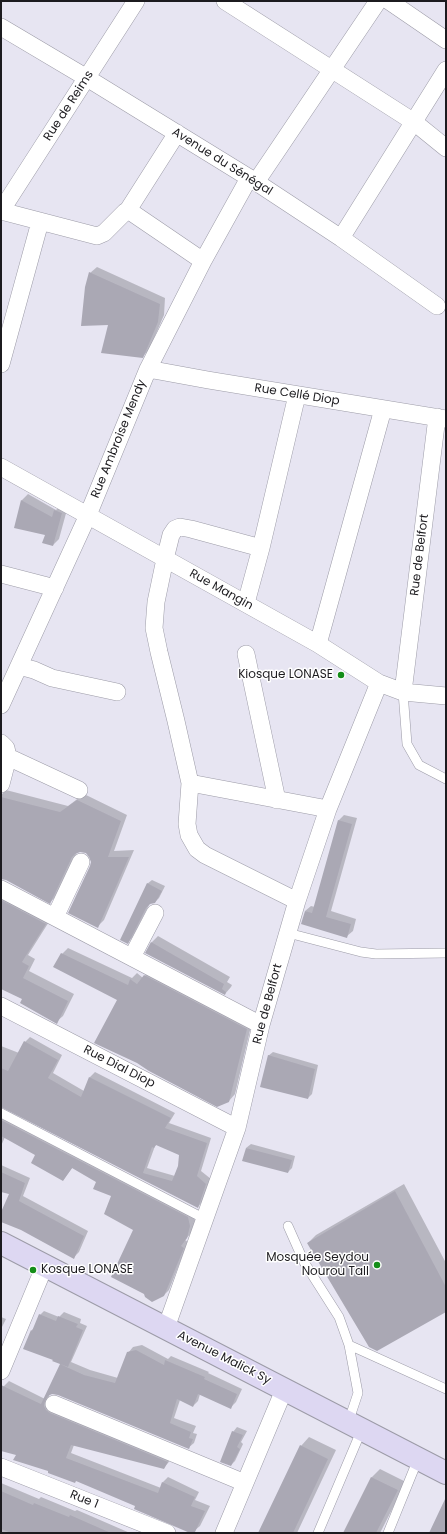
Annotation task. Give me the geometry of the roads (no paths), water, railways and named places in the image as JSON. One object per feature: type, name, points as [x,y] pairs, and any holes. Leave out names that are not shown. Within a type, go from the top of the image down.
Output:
[{"type":"main road","name":"Avenue Malick Sy","points":[[1,1243],[446,1473]]},
{"type":"street","name":"Rue de Reims","points":[[1,211],[136,1]]},
{"type":"street","points":[[225,1],[414,122],[446,148]]},
{"type":"street","name":"Rue Ambroise Mendy","points":[[1,705],[56,588],[88,515],[148,369],[202,261],[252,180],[378,1]]},
{"type":"street","points":[[389,1],[446,40]]},
{"type":"street","name":"Avenue du Sénégal","points":[[1,27],[87,78],[252,180],[342,238],[437,306]]},
{"type":"street","points":[[342,238],[446,70]]},
{"type":"street","points":[[1,211],[97,236],[104,233],[124,212],[128,210],[177,133]]},
{"type":"street","points":[[128,210],[202,261]]},
{"type":"street","points":[[1,364],[40,222]]},
{"type":"street","name":"Rue Cellé Diop","points":[[148,369],[441,418]]},
{"type":"street","points":[[246,603],[261,548],[297,395]]},
{"type":"street","points":[[318,644],[383,409]]},
{"type":"street","name":"Rue de Belfort","points":[[403,692],[441,418]]},
{"type":"street","name":"Rue Mangin","points":[[1,467],[318,644],[379,683],[391,689],[403,692],[446,696]]},
{"type":"street","points":[[261,548],[180,527],[175,530],[171,535],[165,559],[156,602],[154,628],[190,784],[187,824],[189,835],[197,849],[205,855],[297,901]]},
{"type":"street","points":[[1,574],[56,588]]},
{"type":"street","points":[[246,654],[277,800]]},
{"type":"street","points":[[19,666],[34,670],[52,678],[117,692]]},
{"type":"street","name":"Rue de Belfort","points":[[166,1328],[237,1128],[261,1025],[297,901],[328,809],[379,683]]},
{"type":"street","points":[[1,784],[4,750],[79,790]]},
{"type":"street","points":[[190,784],[328,809]]},
{"type":"street","points":[[55,917],[81,862]]},
{"type":"street","points":[[1,889],[261,1025]]},
{"type":"street","points":[[132,957],[155,913]]},
{"type":"street","name":"Rue Dial Diop","points":[[1,1006],[237,1128]]},
{"type":"street","points":[[1,1371],[45,1265]]},
{"type":"street","points":[[224,1533],[284,1390]]},
{"type":"street","points":[[54,1404],[245,1483]]},
{"type":"street","name":"Rue 1","points":[[1,1467],[167,1533]]},
{"type":"lane","points":[[403,692],[407,744],[420,765],[446,779]]},
{"type":"lane","points":[[288,933],[361,952],[376,954],[446,953]]},
{"type":"lane","points":[[1,1113],[205,1219]]},
{"type":"lane","points":[[288,1226],[304,1262],[339,1317],[349,1345],[358,1393],[355,1426],[318,1533]]},
{"type":"lane","points":[[349,1345],[446,1389]]},
{"type":"lane","points":[[388,1533],[418,1459]]},
{"type":"place","name":"Kiosque LONASE","points":[[341,675]]},
{"type":"place","name":"Mosquée Seydou Nourou Tall","points":[[377,1265]]},
{"type":"place","name":"Kosque LONASE","points":[[33,1270]]}]
